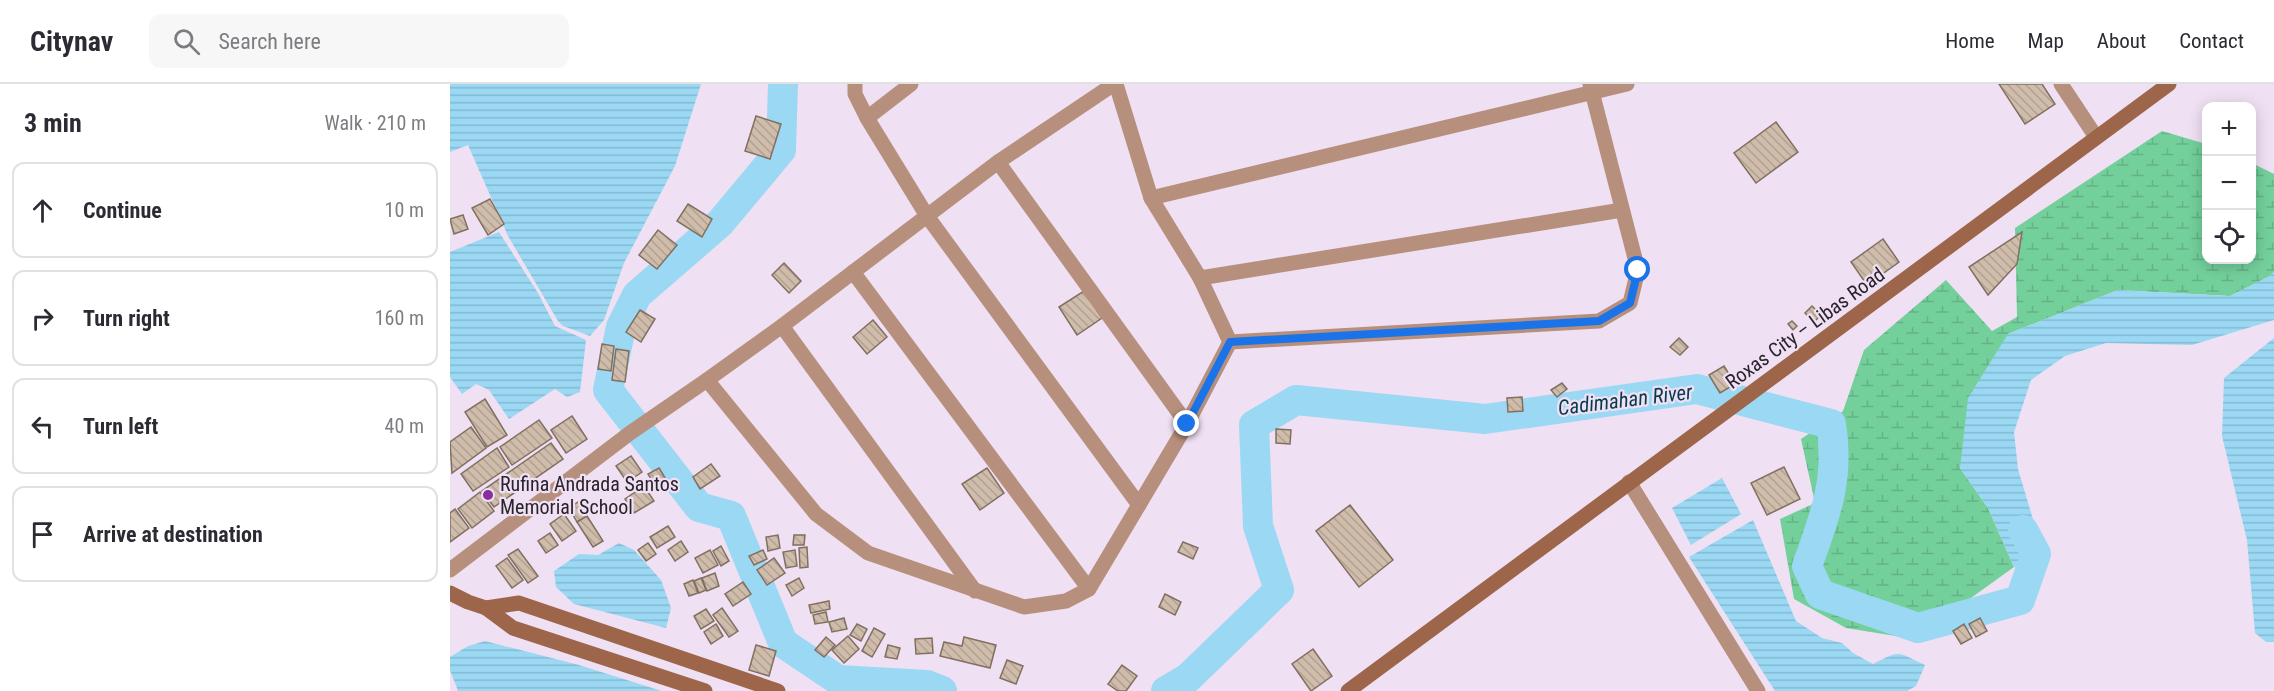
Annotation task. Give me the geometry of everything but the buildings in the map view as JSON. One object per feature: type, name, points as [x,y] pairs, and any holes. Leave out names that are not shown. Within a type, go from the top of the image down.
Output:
[{"type":"main road","name":"Roxas City – Libas Road","points":[[1348,691],[2169,84]]},
{"type":"main road","points":[[450,593],[486,608],[513,628],[705,691]]},
{"type":"main road","points":[[486,608],[519,603],[778,691]]},
{"type":"street","points":[[855,84],[855,94],[867,118],[927,216],[1139,505]]},
{"type":"street","points":[[867,118],[910,84]]},
{"type":"street","points":[[450,570],[630,433],[782,326],[998,162],[1115,84],[1151,198],[1200,278],[1230,342]]},
{"type":"street","points":[[1151,198],[1591,88],[1627,84]]},
{"type":"street","points":[[2061,84],[2096,137]]},
{"type":"street","points":[[1230,342],[1599,321],[1630,303],[1638,270],[1591,88]]},
{"type":"street","points":[[998,162],[1187,424]]},
{"type":"street","points":[[1200,278],[1622,210]]},
{"type":"street","points":[[853,272],[1089,589]]},
{"type":"street","points":[[782,326],[975,591]]},
{"type":"street","points":[[707,380],[816,514],[868,553],[1024,607],[1066,601],[1089,589],[1187,424],[1230,342]]},
{"type":"street","points":[[1629,482],[1758,691]]},
{"type":"green space","points":[[2162,131],[2202,143],[2202,264],[2256,264],[2256,165],[2274,174],[2274,272],[2270,276],[2230,296],[2118,290],[2008,334],[1960,468],[1988,508],[2014,567],[1914,639],[1846,628],[1794,599],[1780,519],[1815,503],[1801,439],[1843,411],[1864,350],[1946,280],[1992,331],[2017,317],[2015,228]]},
{"type":"water","points":[[450,84],[701,84],[675,166],[624,263],[604,320],[590,336],[563,326],[558,321],[508,236],[468,145],[450,152]]},
{"type":"water","points":[[499,232],[538,293],[555,326],[586,340],[580,392],[567,397],[555,389],[509,419],[489,390],[476,384],[462,394],[450,377],[450,252]]},
{"type":"water","points":[[2274,272],[2274,320],[2192,345],[2106,343],[2065,356],[2031,380],[2014,432],[2018,469],[2035,526],[2043,566],[2014,567],[1988,508],[1960,468],[1968,398],[2008,334],[2118,290],[2230,296]]},
{"type":"water","points":[[2274,338],[2274,642],[2266,642],[2255,633],[2247,540],[2222,436],[2224,378]]},
{"type":"water","points":[[1722,478],[1741,514],[1691,545],[1672,508]]},
{"type":"water","points":[[1753,520],[1796,621],[1822,638],[1842,643],[1853,653],[1873,664],[1899,654],[1925,665],[1916,686],[1907,691],[1775,691],[1689,557]]},
{"type":"water","points":[[619,543],[634,550],[661,580],[671,608],[666,628],[574,604],[556,587],[554,571],[579,554],[598,555]]},
{"type":"water","points":[[485,641],[579,665],[662,691],[458,691],[450,670],[450,657],[468,646]]},
{"type":"waterway","name":"Cadimahan River","points":[[783,84],[781,150],[720,223],[637,295],[621,327],[608,390],[699,507],[731,516],[783,643],[838,680],[927,685],[942,691]]},
{"type":"waterway","name":"Cadimahan River","points":[[1166,691],[1188,678],[1279,590],[1258,526],[1254,425],[1296,400],[1485,419],[1697,389],[1831,424],[1834,462],[1832,480],[1825,514],[1807,566],[1820,594],[1918,628],[2020,600],[2036,554],[2023,530]]},
{"type":"place","name":"Rufina Andrada Santos Memorial School","points":[[488,495]]},
{"type":"route","points":[[1187,424],[1230,342],[1599,321],[1630,303],[1638,270]]}]
